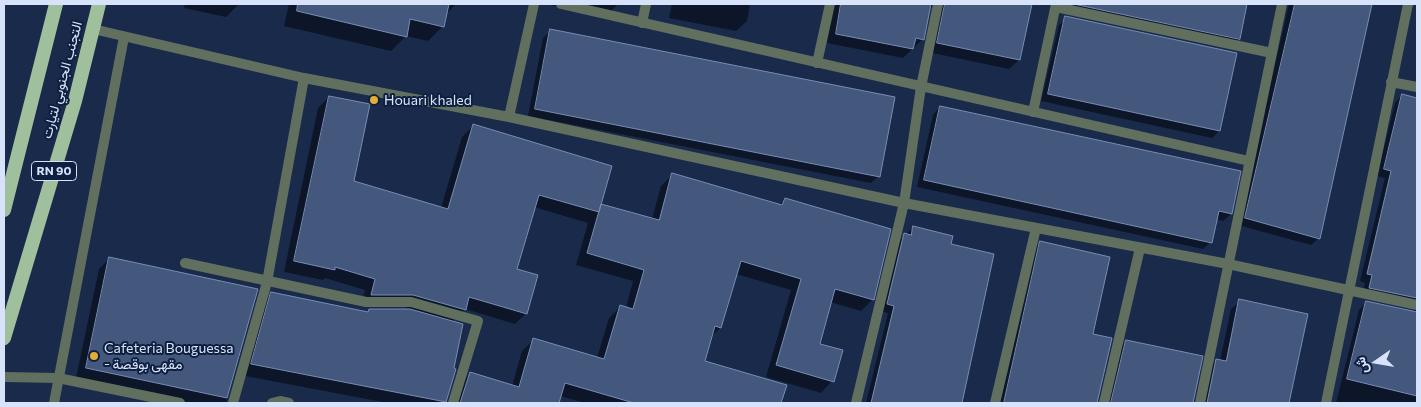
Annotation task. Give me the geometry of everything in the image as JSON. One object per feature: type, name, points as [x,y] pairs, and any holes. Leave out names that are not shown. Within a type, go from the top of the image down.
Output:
[{"type":"highway","name":"التجنب الجنوبي لتيارت","points":[[4,210],[56,4]]},
{"type":"highway","name":"التجنب الجنوبي لتيارت","points":[[4,338],[75,101],[99,4]]},
{"type":"street","points":[[509,117],[534,4]]},
{"type":"street","points":[[561,4],[1249,162]]},
{"type":"street","points":[[642,23],[646,4]]},
{"type":"street","points":[[817,63],[830,4]]},
{"type":"street","points":[[856,403],[904,203],[921,87],[938,4]]},
{"type":"street","points":[[1200,403],[1282,4]]},
{"type":"street","points":[[1326,403],[1408,4]]},
{"type":"street","points":[[1033,112],[1056,5],[1272,53]]},
{"type":"street","points":[[93,29],[304,78],[509,117],[904,203],[1349,288],[1417,305]]},
{"type":"street","points":[[54,403],[124,37]]},
{"type":"street","points":[[233,403],[267,282],[304,78]]},
{"type":"street","points":[[1391,82],[1417,87]]},
{"type":"street","points":[[994,403],[1036,228]]},
{"type":"street","points":[[1104,403],[1140,248]]},
{"type":"street","points":[[185,263],[366,302],[411,302],[478,321],[453,403]]},
{"type":"street","points":[[4,377],[58,378],[157,401],[180,403]]},
{"type":"street","points":[[272,403],[280,401],[289,403]]},
{"type":"building","points":[[298,4],[449,4],[444,27],[410,19],[407,37],[297,11]]},
{"type":"building","points":[[841,4],[931,4],[924,40],[916,38],[913,49],[836,34]]},
{"type":"building","points":[[945,4],[1032,4],[1020,60],[937,43]]},
{"type":"building","points":[[1074,4],[1247,4],[1240,39]]},
{"type":"building","points":[[1295,4],[1372,4],[1320,239],[1245,218]]},
{"type":"building","points":[[1065,16],[1237,53],[1220,131],[1048,94]]},
{"type":"building","points":[[550,29],[895,97],[880,177],[535,109]]},
{"type":"building","points":[[1402,94],[1417,98],[1417,298],[1369,288],[1372,275],[1367,274],[1391,171],[1384,169]]},
{"type":"building","points":[[329,96],[370,104],[354,181],[448,209],[473,124],[612,166],[599,212],[539,195],[517,269],[538,275],[527,314],[469,297],[466,310],[413,295],[371,295],[375,279],[335,267],[335,270],[294,261]]},
{"type":"building","points":[[940,106],[1241,171],[1232,214],[1219,211],[1212,243],[924,180]]},
{"type":"building","points":[[672,173],[782,205],[785,198],[891,229],[874,300],[835,289],[820,344],[843,350],[834,382],[776,365],[801,279],[741,261],[721,328],[715,326],[705,361],[787,385],[781,403],[634,403],[565,383],[559,403],[460,403],[470,372],[519,387],[533,338],[604,359],[620,305],[633,309],[644,270],[587,253],[601,204],[659,220]]},
{"type":"building","points":[[913,226],[953,236],[951,244],[994,254],[962,403],[871,403],[894,306],[887,304],[904,233],[911,235]]},
{"type":"building","points":[[1040,241],[1110,257],[1093,334],[1112,338],[1097,403],[1004,403]]},
{"type":"building","points":[[109,257],[258,289],[227,398],[86,368]]},
{"type":"building","points":[[271,292],[368,312],[369,309],[410,309],[463,324],[454,368],[456,369],[446,402],[251,364]]},
{"type":"building","points":[[1239,299],[1308,314],[1289,403],[1207,403],[1216,359],[1226,361]]},
{"type":"building","points":[[1366,301],[1417,312],[1417,396],[1347,379]]},
{"type":"building","points":[[1126,340],[1203,356],[1193,403],[1111,403]]},
{"type":"place","name":"Houari khaled","points":[[374,100]]},
{"type":"place","name":"Cafeteria Bouguessa - مقهى بوقصة","points":[[94,356]]}]
